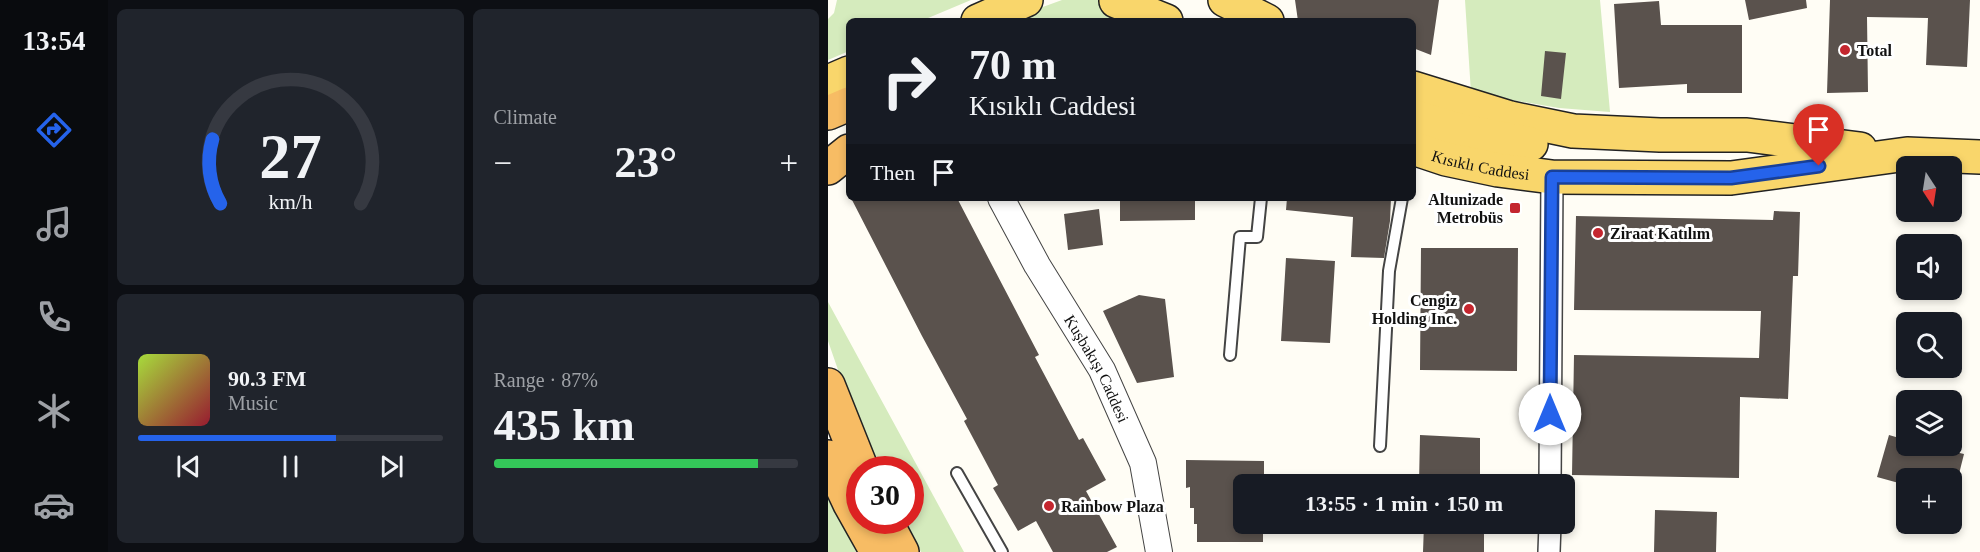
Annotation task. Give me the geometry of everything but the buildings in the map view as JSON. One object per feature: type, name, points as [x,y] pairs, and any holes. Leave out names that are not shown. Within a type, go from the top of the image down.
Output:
[{"type":"highway","points":[[828,113],[846,105]]},
{"type":"highway","points":[[828,141],[846,131]]},
{"type":"highway","points":[[828,168],[846,153]]},
{"type":"highway","points":[[828,385],[856,456]]},
{"type":"highway","points":[[828,457],[850,504],[877,552]]},
{"type":"highway","points":[[892,534],[902,552]]},
{"type":"main road","points":[[985,18],[1026,0]]},
{"type":"main road","points":[[1225,0],[1261,18]]},
{"type":"main road","points":[[1116,1],[1158,18]]},
{"type":"main road","points":[[828,82],[846,74]]},
{"type":"main road","points":[[1416,89],[1510,118],[1573,131],[1660,135],[1747,135],[1907,154]]},
{"type":"main road","points":[[1416,117],[1459,130],[1530,144],[1593,152],[1907,154]]},
{"type":"main road","name":"Kısıklı Caddesi","points":[[1416,149],[1446,159],[1498,170],[1552,177],[1731,178],[1907,154],[1980,157]]},
{"type":"street","points":[[1550,474],[1552,177]]},
{"type":"street","name":"Kuşbakışı Caddesi","points":[[1003,201],[1037,266],[1102,370],[1143,463],[1159,552]]},
{"type":"street","points":[[1549,552],[1550,534]]},
{"type":"lane","points":[[1230,355],[1240,237],[1257,237],[1261,201]]},
{"type":"lane","points":[[1380,446],[1389,271],[1401,201]]},
{"type":"lane","points":[[957,473],[1002,552]]},
{"type":"green space","points":[[837,0],[971,0],[928,18],[846,18],[846,52],[828,60],[828,19],[834,13]]},
{"type":"green space","points":[[1062,0],[1116,0],[1135,18],[1012,18]]},
{"type":"green space","points":[[1465,0],[1600,0],[1610,112],[1559,108],[1471,93]]},
{"type":"green space","points":[[828,302],[912,456],[872,456],[852,410],[828,341]]},
{"type":"green space","points":[[924,478],[964,552],[921,552],[911,534],[924,534]]},
{"type":"green space","points":[[828,491],[856,552],[828,552]]},
{"type":"place","name":"Total","points":[[1845,50]]},
{"type":"place","name":"Altunizade Metrobüs","points":[[1515,208]]},
{"type":"place","name":"Ziraat Katılım","points":[[1598,233]]},
{"type":"place","name":"Cengiz Holding Inc.","points":[[1469,309]]},
{"type":"place","name":"Rainbow Plaza","points":[[1049,506]]},
{"type":"route","points":[[1550,414],[1552,177],[1731,178],[1819,166]]}]
